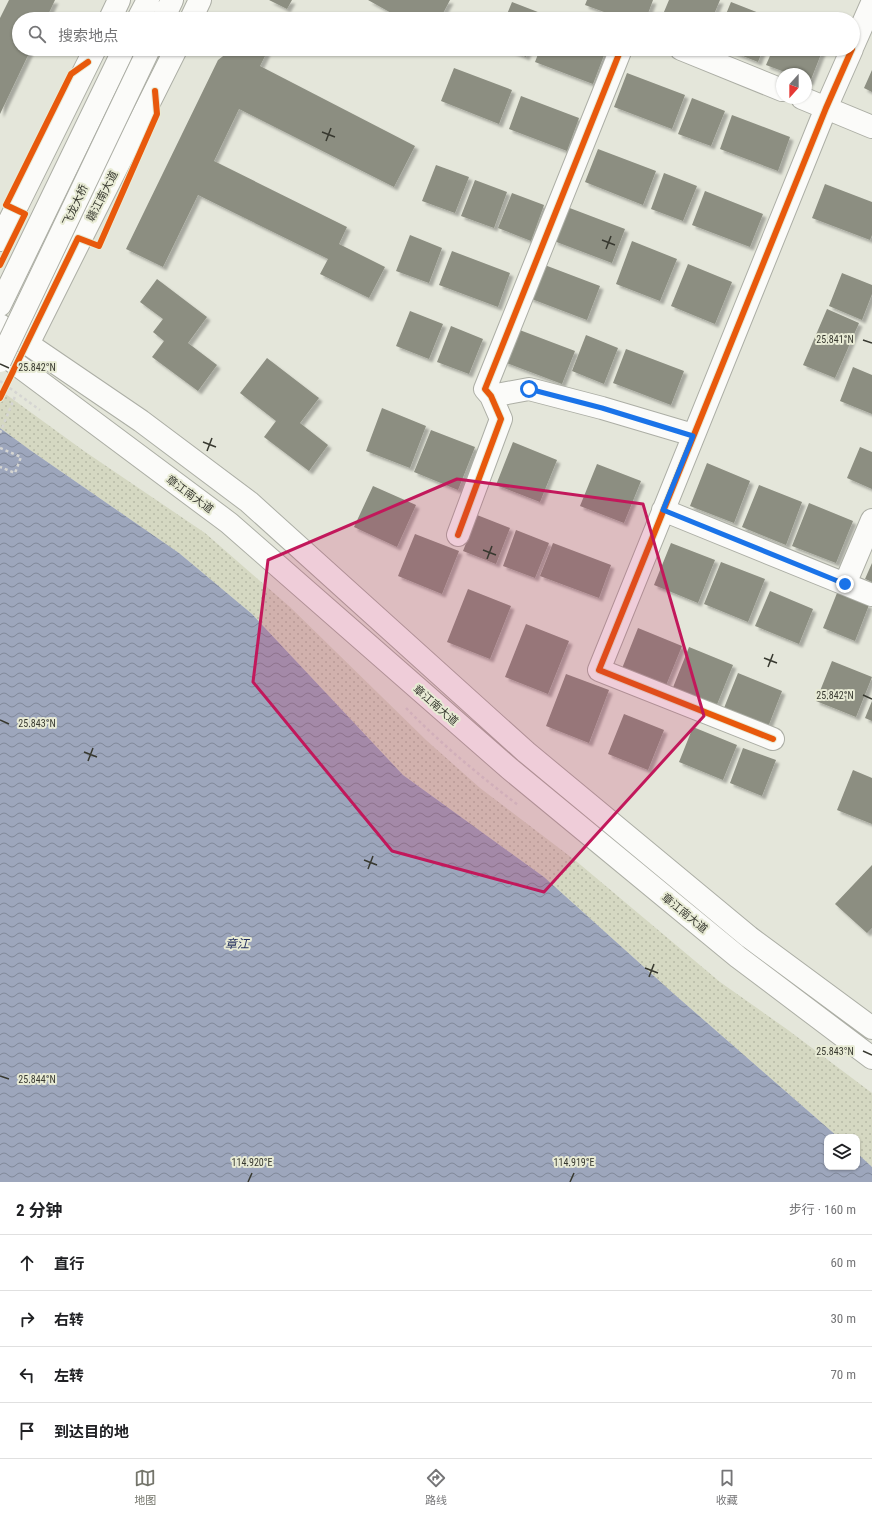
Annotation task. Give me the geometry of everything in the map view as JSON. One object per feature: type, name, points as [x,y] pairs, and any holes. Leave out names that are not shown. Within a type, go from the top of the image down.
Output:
[{"type":"main road","points":[[113,12],[119,0]]},
{"type":"main road","points":[[142,12],[148,0]]},
{"type":"main road","points":[[166,12],[172,0]]},
{"type":"main road","points":[[194,12],[200,0]]},
{"type":"main road","points":[[860,30],[872,3]]},
{"type":"main road","points":[[0,240],[92,56]]},
{"type":"main road","points":[[0,305],[121,56]]},
{"type":"main road","name":"飞龙大桥","points":[[5,369],[146,56]]},
{"type":"main road","name":"赣江南大道","points":[[28,344],[172,56]]},
{"type":"main road","points":[[458,535],[501,419],[491,396],[486,389],[618,56]]},
{"type":"main road","points":[[698,56],[776,88]]},
{"type":"main road","points":[[773,739],[599,670],[826,108],[849,56]]},
{"type":"main road","points":[[812,102],[872,127]]},
{"type":"main road","name":"章江南大道","points":[[0,325],[141,421],[249,502],[526,752],[749,937],[872,1028]]},
{"type":"main road","name":"章江南大道","points":[[0,352],[230,523],[510,769],[738,957],[872,1058]]},
{"type":"main road","points":[[491,396],[529,389],[602,408],[693,436]]},
{"type":"main road","points":[[663,510],[872,595]]},
{"type":"main road","points":[[845,584],[872,520]]},
{"type":"path","points":[[3,391],[5,369]]},
{"type":"path","points":[[0,433],[16,394]]},
{"type":"path","points":[[0,448],[21,457],[14,473],[0,467]]},
{"type":"highlighted area","points":[[457,479],[643,504],[704,716],[544,892],[392,851],[253,682],[268,560]]},
{"type":"green space","points":[[0,390],[84,451],[205,533],[290,607],[426,740],[480,788],[576,861],[720,982],[788,1030],[872,1093],[872,1167],[860,1156],[860,1134],[835,1134],[674,994],[544,877],[403,775],[252,614],[179,553],[0,428]]},
{"type":"water","name":"章江","points":[[0,428],[179,553],[252,614],[403,775],[544,877],[674,994],[835,1134],[824,1134],[824,1170],[860,1170],[860,1156],[872,1167],[872,1182],[0,1182]]},
{"type":"building","points":[[9,0],[55,0],[49,12],[12,12],[12,56],[28,56],[0,114],[0,18]]},
{"type":"building","points":[[269,0],[292,0],[287,9]]},
{"type":"building","points":[[368,0],[450,0],[444,12],[389,12]]},
{"type":"building","points":[[587,0],[653,0],[649,12],[604,12],[585,5]]},
{"type":"building","points":[[669,0],[720,0],[715,12],[664,12]]},
{"type":"building","points":[[512,2],[538,12],[508,12]]},
{"type":"building","points":[[731,2],[756,12],[727,12]]},
{"type":"building","points":[[223,56],[265,56],[260,66],[415,146],[394,187],[239,109],[214,161],[347,227],[339,244],[385,267],[369,298],[320,274],[328,259],[198,195],[163,267],[126,249],[218,60]]},
{"type":"building","points":[[537,56],[604,56],[593,84],[535,62]]},
{"type":"building","points":[[743,56],[760,56],[758,62]]},
{"type":"building","points":[[770,56],[820,56],[812,77],[812,68],[776,69],[766,65]]},
{"type":"building","points":[[454,68],[512,90],[499,124],[441,101]]},
{"type":"building","points":[[872,70],[872,92],[864,88]]},
{"type":"building","points":[[627,73],[685,95],[672,129],[614,107]]},
{"type":"building","points":[[521,96],[579,118],[567,151],[509,129]]},
{"type":"building","points":[[692,98],[725,111],[711,146],[678,134]]},
{"type":"building","points":[[732,115],[790,137],[778,171],[720,149]]},
{"type":"building","points":[[598,149],[656,171],[643,205],[585,182]]},
{"type":"building","points":[[436,165],[469,177],[455,213],[422,201]]},
{"type":"building","points":[[664,173],[697,186],[683,221],[651,209]]},
{"type":"building","points":[[475,180],[507,192],[494,228],[461,216]]},
{"type":"building","points":[[825,184],[872,202],[872,235],[870,240],[812,218]]},
{"type":"building","points":[[705,191],[763,214],[750,247],[692,225]]},
{"type":"building","points":[[512,193],[544,205],[531,241],[498,228]]},
{"type":"building","points":[[567,207],[625,229],[612,263],[554,241]]},
{"type":"building","points":[[410,235],[442,248],[429,283],[396,271]]},
{"type":"building","points":[[632,241],[677,259],[660,301],[616,284]]},
{"type":"building","points":[[452,251],[510,273],[498,307],[439,285]]},
{"type":"building","points":[[542,264],[600,286],[587,320],[529,298]]},
{"type":"building","points":[[688,264],[732,282],[715,324],[671,306]]},
{"type":"building","points":[[842,273],[872,285],[872,294],[862,320],[829,306]]},
{"type":"building","points":[[157,279],[207,317],[188,343],[217,365],[198,391],[152,357],[164,341],[153,332],[163,319],[140,302]]},
{"type":"building","points":[[827,309],[859,323],[835,378],[803,365]]},
{"type":"building","points":[[410,311],[443,324],[429,359],[396,346]]},
{"type":"building","points":[[451,326],[483,339],[469,374],[437,362]]},
{"type":"building","points":[[517,329],[575,351],[562,384],[504,362]]},
{"type":"building","points":[[586,335],[618,348],[604,384],[572,371]]},
{"type":"building","points":[[626,349],[684,371],[671,405],[613,383]]},
{"type":"building","points":[[267,358],[319,398],[300,423],[328,445],[309,471],[264,437],[276,421],[240,393]]},
{"type":"building","points":[[853,367],[872,375],[872,414],[840,401]]},
{"type":"building","points":[[382,408],[426,426],[410,468],[366,451]]},
{"type":"building","points":[[431,430],[475,447],[458,490],[414,472]]},
{"type":"building","points":[[513,442],[557,460],[540,502],[496,485]]},
{"type":"building","points":[[860,447],[872,452],[872,489],[847,478]]},
{"type":"building","points":[[707,463],[750,481],[734,523],[690,506]]},
{"type":"building","points":[[597,464],[641,481],[624,523],[580,506]]},
{"type":"building","points":[[759,485],[802,502],[786,545],[742,527]]},
{"type":"building","points":[[373,486],[416,505],[397,547],[354,527]]},
{"type":"building","points":[[809,503],[853,521],[836,563],[792,546]]},
{"type":"building","points":[[477,515],[510,528],[496,564],[463,551]]},
{"type":"building","points":[[516,530],[549,543],[535,578],[503,566]]},
{"type":"building","points":[[415,534],[459,551],[442,594],[398,576]]},
{"type":"building","points":[[553,543],[611,565],[599,598],[540,576]]},
{"type":"building","points":[[671,543],[715,560],[698,603],[654,585]]},
{"type":"building","points":[[721,562],[765,579],[748,622],[704,604]]},
{"type":"building","points":[[872,563],[872,582],[865,579]]},
{"type":"building","points":[[468,589],[511,606],[490,659],[447,642]]},
{"type":"building","points":[[770,591],[813,609],[799,644],[755,626]]},
{"type":"building","points":[[837,593],[869,605],[855,641],[823,628]]},
{"type":"building","points":[[526,624],[569,641],[548,694],[505,677]]},
{"type":"building","points":[[638,628],[682,646],[665,688],[621,671]]},
{"type":"building","points":[[689,647],[733,665],[716,707],[672,690]]},
{"type":"building","points":[[832,661],[872,677],[856,717],[816,701]]},
{"type":"building","points":[[738,673],[782,691],[768,727],[724,708]]},
{"type":"building","points":[[566,674],[609,690],[589,743],[546,726]]},
{"type":"building","points":[[872,701],[872,721],[865,718]]},
{"type":"building","points":[[624,714],[664,730],[648,770],[608,754]]},
{"type":"building","points":[[693,727],[737,745],[723,780],[679,762]]},
{"type":"building","points":[[743,748],[776,760],[762,796],[730,783]]},
{"type":"building","points":[[853,770],[872,778],[872,824],[837,810]]},
{"type":"building","points":[[872,865],[872,928],[867,933],[835,904]]},
{"type":"cycle path","points":[[458,535],[501,419],[491,396],[485,389],[618,56]]},
{"type":"cycle path","points":[[773,739],[599,670],[826,108],[849,56]]},
{"type":"cycle path","points":[[0,265],[25,214],[6,205],[71,74],[88,62]]},
{"type":"cycle path","points":[[0,398],[78,238],[99,246],[157,114],[155,91]]},
{"type":"route","points":[[529,389],[602,408],[693,436],[663,510],[845,584]]}]
